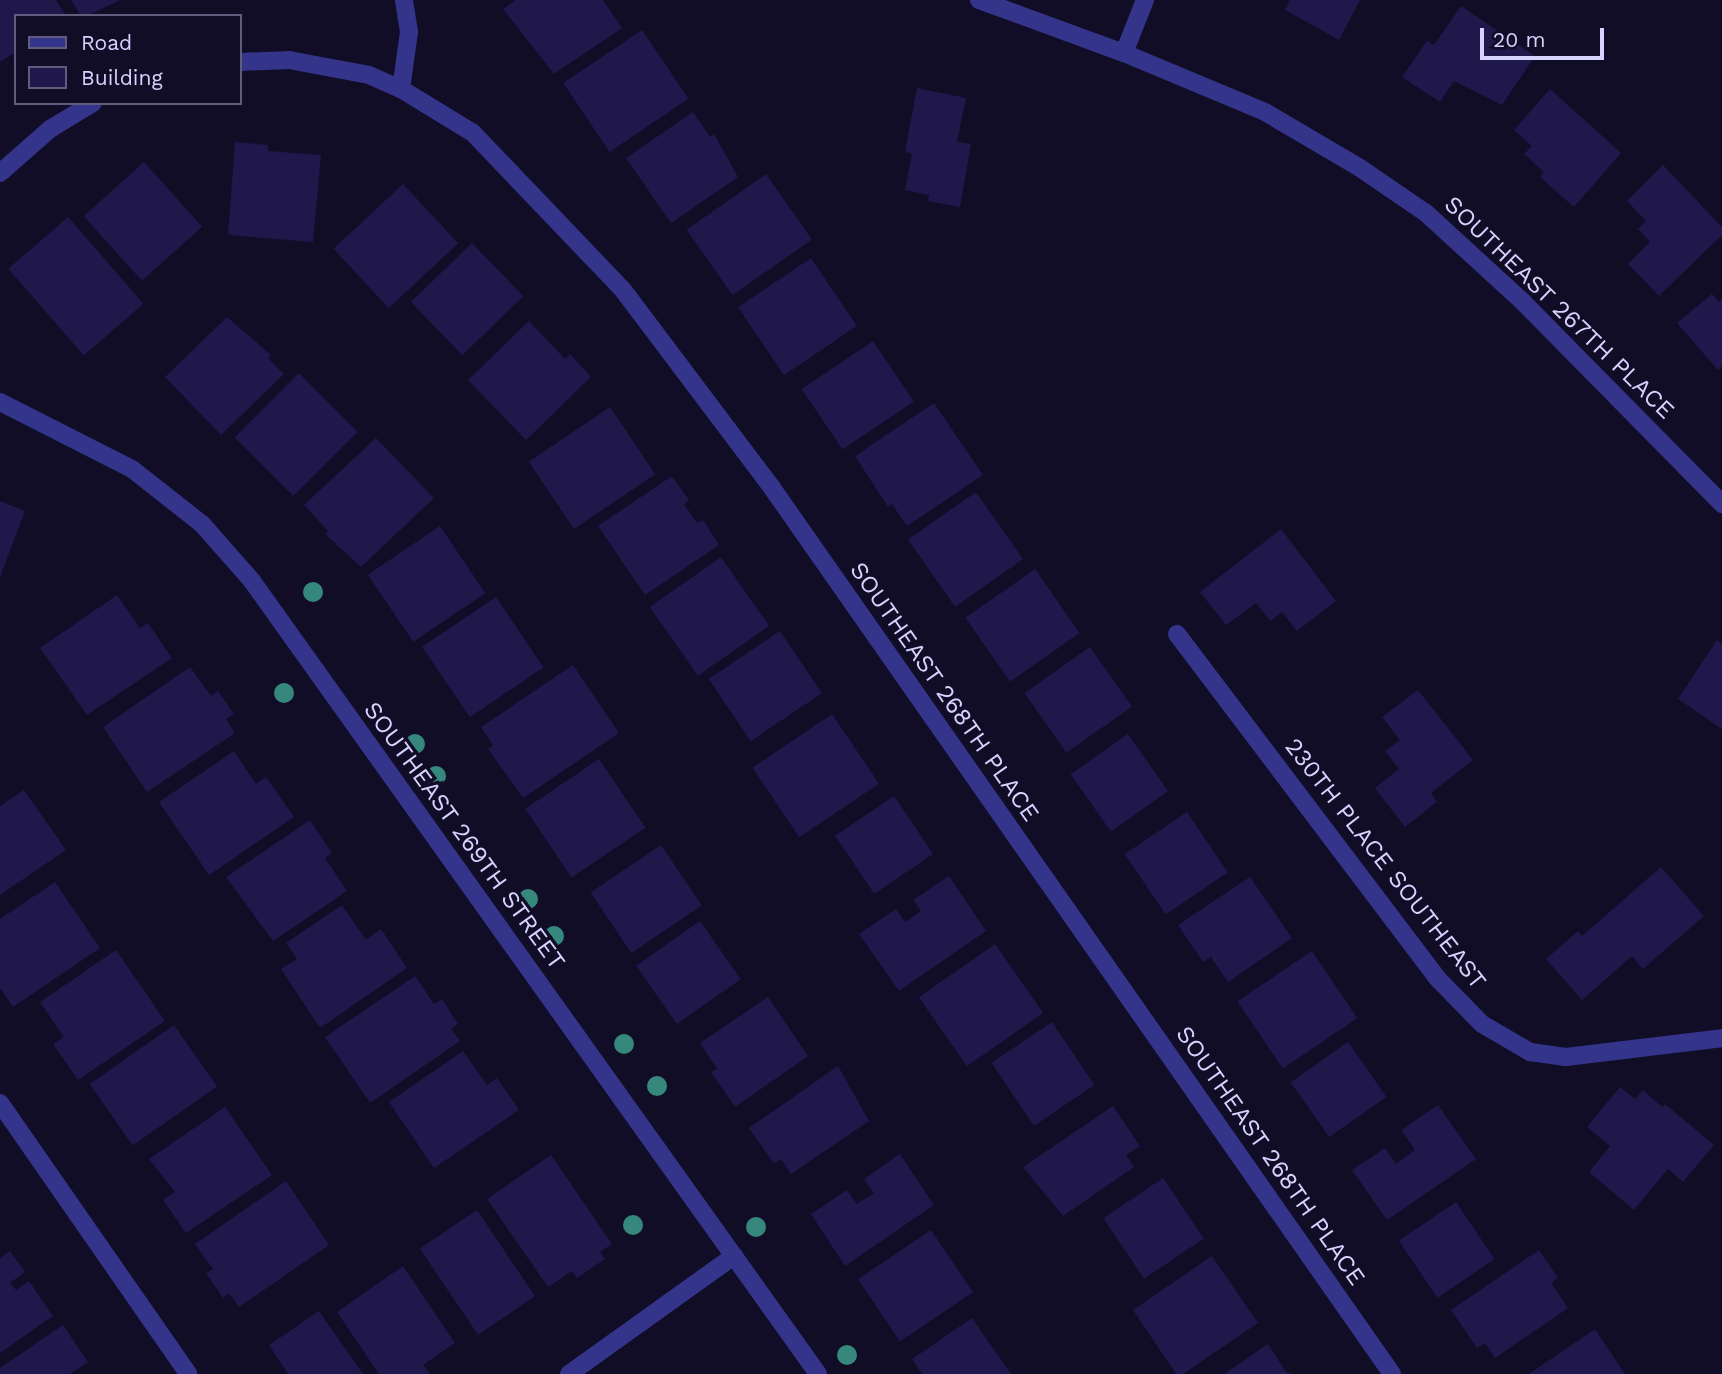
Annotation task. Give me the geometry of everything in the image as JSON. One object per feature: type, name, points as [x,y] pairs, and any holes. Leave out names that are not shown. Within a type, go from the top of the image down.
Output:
[{"type":"street","points":[[401,89],[409,32],[404,0]]},
{"type":"street","name":"SOUTHEAST 267TH PLACE","points":[[979,0],[1124,53],[1265,112],[1426,213],[1523,302],[1722,504]]},
{"type":"street","points":[[1124,53],[1145,0]]},
{"type":"street","name":"SOUTHEAST 268TH PLACE","points":[[242,62],[289,60],[369,75],[401,89],[473,133],[623,290],[770,485],[1392,1374]]},
{"type":"street","points":[[0,173],[50,129],[90,105]]},
{"type":"street","name":"SOUTHEAST 269TH STREET","points":[[0,402],[132,470],[202,524],[243,571],[818,1374]]},
{"type":"street","name":"230TH PLACE SOUTHEAST","points":[[1177,634],[1437,978],[1482,1024],[1530,1052],[1566,1057],[1722,1038]]},
{"type":"street","points":[[0,1102],[188,1374]]},
{"type":"street","points":[[569,1374],[734,1256]]},
{"type":"building","points":[[0,0],[56,0],[65,14],[14,14],[14,53],[0,62]]},
{"type":"building","points":[[71,0],[120,0],[91,14],[80,14]]},
{"type":"building","points":[[516,0],[603,0],[622,28],[554,74],[503,9]]},
{"type":"building","points":[[1290,0],[1360,0],[1339,40],[1285,10]]},
{"type":"building","points":[[1461,6],[1535,56],[1502,105],[1454,81],[1440,102],[1402,77],[1427,41],[1434,45]]},
{"type":"building","points":[[642,30],[688,99],[610,152],[563,83]]},
{"type":"building","points":[[917,88],[966,98],[957,142],[971,144],[960,207],[928,201],[929,195],[905,190],[912,154],[905,151]]},
{"type":"building","points":[[1550,89],[1621,153],[1574,207],[1540,177],[1544,172],[1524,154],[1532,146],[1514,130]]},
{"type":"building","points":[[693,112],[710,137],[714,134],[738,177],[671,223],[626,158]]},
{"type":"building","points":[[235,142],[268,145],[268,151],[321,155],[313,242],[228,235]]},
{"type":"building","points":[[144,162],[202,227],[142,281],[84,216]]},
{"type":"building","points":[[1663,165],[1722,227],[1722,235],[1659,296],[1628,264],[1650,242],[1638,229],[1646,221],[1627,201]]},
{"type":"building","points":[[766,174],[812,240],[732,295],[687,230]]},
{"type":"building","points":[[403,184],[458,243],[389,308],[334,249]]},
{"type":"building","points":[[68,217],[143,304],[84,356],[8,269]]},
{"type":"building","points":[[472,243],[523,296],[462,355],[411,302]]},
{"type":"building","points":[[811,258],[857,326],[784,375],[738,307]]},
{"type":"building","points":[[1712,294],[1719,302],[1722,299],[1722,366],[1718,370],[1677,323]]},
{"type":"building","points":[[227,317],[271,355],[268,358],[284,374],[221,435],[165,377]]},
{"type":"building","points":[[529,321],[565,359],[570,354],[591,377],[526,440],[468,380]]},
{"type":"building","points":[[873,341],[914,402],[843,450],[802,389]]},
{"type":"building","points":[[299,373],[358,432],[293,496],[235,437]]},
{"type":"building","points":[[934,403],[983,475],[907,526],[892,504],[888,507],[855,456]]},
{"type":"building","points":[[610,407],[655,474],[574,529],[529,462]]},
{"type":"building","points":[[376,438],[434,498],[361,567],[325,534],[328,531],[304,505]]},
{"type":"building","points":[[672,476],[689,500],[684,504],[697,523],[703,520],[719,545],[645,595],[598,526]]},
{"type":"building","points":[[976,492],[1023,559],[955,607],[908,540]]},
{"type":"building","points":[[0,501],[25,511],[0,577]]},
{"type":"building","points":[[440,526],[485,593],[413,642],[368,575]]},
{"type":"building","points":[[1281,529],[1336,601],[1297,631],[1282,612],[1270,621],[1256,603],[1226,625],[1200,592]]},
{"type":"building","points":[[721,557],[769,626],[698,676],[650,607]]},
{"type":"building","points":[[1035,569],[1080,633],[1010,682],[965,618]]},
{"type":"building","points":[[117,595],[140,628],[148,623],[172,658],[87,715],[40,648]]},
{"type":"building","points":[[496,597],[544,667],[470,717],[422,647]]},
{"type":"building","points":[[780,631],[822,693],[751,741],[709,679]]},
{"type":"building","points":[[1717,640],[1722,644],[1722,729],[1678,699]]},
{"type":"building","points":[[1090,647],[1132,707],[1066,753],[1024,693]]},
{"type":"building","points":[[573,665],[619,733],[523,798],[488,749],[493,745],[481,727]]},
{"type":"building","points":[[190,667],[211,696],[218,691],[234,714],[226,719],[235,733],[147,792],[103,727]]},
{"type":"building","points":[[1418,690],[1473,760],[1431,793],[1437,802],[1405,827],[1375,788],[1399,769],[1385,751],[1400,740],[1382,717]]},
{"type":"building","points":[[832,714],[879,784],[799,837],[752,768]]},
{"type":"building","points":[[1128,734],[1168,791],[1111,831],[1071,774]]},
{"type":"building","points":[[234,751],[256,784],[266,777],[294,817],[209,875],[159,802]]},
{"type":"building","points":[[599,759],[645,828],[572,878],[525,809]]},
{"type":"building","points":[[24,790],[66,850],[0,895],[0,806]]},
{"type":"building","points":[[894,796],[933,854],[874,894],[835,836]]},
{"type":"building","points":[[1187,812],[1228,873],[1166,914],[1125,854]]},
{"type":"building","points":[[310,820],[332,853],[325,858],[347,891],[273,941],[226,877]]},
{"type":"building","points":[[661,845],[702,906],[631,953],[591,893]]},
{"type":"building","points":[[1661,867],[1704,916],[1643,969],[1632,956],[1582,1000],[1546,959],[1578,931],[1582,936]]},
{"type":"building","points":[[949,876],[986,931],[899,991],[859,934],[896,909],[905,922],[921,911],[913,900]]},
{"type":"building","points":[[1250,877],[1292,938],[1228,982],[1211,957],[1203,962],[1178,925]]},
{"type":"building","points":[[55,882],[100,948],[13,1007],[0,988],[0,919]]},
{"type":"building","points":[[342,905],[366,940],[381,929],[407,968],[320,1028],[281,969],[297,959],[286,943]]},
{"type":"building","points":[[700,921],[741,979],[677,1024],[636,966]]},
{"type":"building","points":[[995,944],[1043,1013],[967,1066],[919,997]]},
{"type":"building","points":[[116,950],[165,1021],[78,1080],[53,1044],[64,1037],[40,1002]]},
{"type":"building","points":[[1312,951],[1357,1018],[1283,1068],[1237,1001]]},
{"type":"building","points":[[415,976],[434,1004],[442,999],[458,1024],[451,1029],[460,1041],[370,1103],[325,1037]]},
{"type":"building","points":[[768,997],[808,1056],[735,1107],[711,1072],[717,1069],[700,1043]]},
{"type":"building","points":[[1052,1022],[1094,1085],[1034,1126],[991,1063]]},
{"type":"building","points":[[174,1025],[217,1086],[133,1146],[90,1084]]},
{"type":"building","points":[[1348,1042],[1386,1097],[1329,1137],[1291,1082]]},
{"type":"building","points":[[463,1051],[487,1085],[497,1078],[519,1110],[434,1168],[389,1102]]},
{"type":"building","points":[[838,1066],[869,1121],[791,1174],[781,1159],[774,1164],[749,1128]]},
{"type":"building","points":[[1620,1087],[1635,1099],[1643,1090],[1662,1107],[1665,1104],[1714,1145],[1683,1182],[1668,1169],[1634,1210],[1589,1172],[1610,1146],[1587,1127]]},
{"type":"building","points":[[1438,1105],[1476,1159],[1387,1220],[1352,1170],[1385,1148],[1396,1164],[1415,1150],[1401,1130]]},
{"type":"building","points":[[1113,1106],[1140,1146],[1126,1155],[1134,1167],[1063,1216],[1023,1167]]},
{"type":"building","points":[[225,1107],[272,1175],[186,1233],[163,1200],[175,1192],[149,1159]]},
{"type":"building","points":[[900,1154],[934,1205],[845,1266],[811,1214],[847,1190],[857,1204],[874,1193],[864,1179]]},
{"type":"building","points":[[551,1155],[612,1244],[600,1252],[605,1259],[577,1278],[572,1271],[548,1287],[487,1199]]},
{"type":"building","points":[[1163,1178],[1204,1239],[1144,1279],[1103,1218]]},
{"type":"building","points":[[286,1181],[329,1245],[239,1307],[229,1293],[223,1298],[206,1273],[213,1269],[195,1244]]},
{"type":"building","points":[[1456,1202],[1495,1259],[1437,1298],[1399,1241]]},
{"type":"building","points":[[477,1210],[535,1296],[478,1335],[420,1249]]},
{"type":"building","points":[[931,1230],[973,1292],[900,1341],[858,1279]]},
{"type":"building","points":[[1539,1250],[1558,1278],[1551,1283],[1568,1308],[1495,1358],[1485,1343],[1477,1348],[1451,1310]]},
{"type":"building","points":[[10,1251],[25,1272],[10,1283],[16,1290],[29,1281],[53,1316],[0,1353],[0,1258]]},
{"type":"building","points":[[1212,1256],[1258,1323],[1183,1374],[1176,1374],[1133,1310]]},
{"type":"building","points":[[403,1266],[455,1343],[423,1365],[430,1374],[379,1374],[337,1312]]},
{"type":"building","points":[[319,1311],[363,1374],[288,1374],[269,1345]]},
{"type":"building","points":[[972,1318],[1011,1374],[922,1374],[912,1359]]},
{"type":"building","points":[[63,1325],[88,1362],[70,1374],[0,1374],[0,1368]]},
{"type":"building","points":[[1595,1329],[1625,1374],[1529,1374]]},
{"type":"building","points":[[1268,1344],[1286,1372],[1293,1374],[1224,1374]]}]
